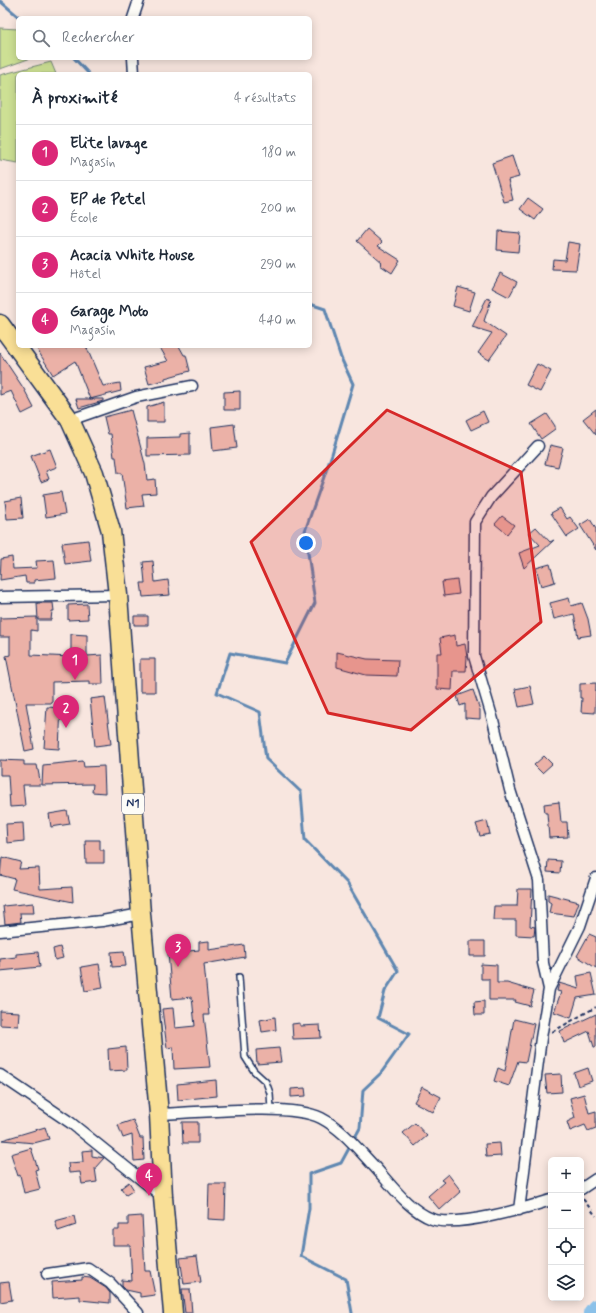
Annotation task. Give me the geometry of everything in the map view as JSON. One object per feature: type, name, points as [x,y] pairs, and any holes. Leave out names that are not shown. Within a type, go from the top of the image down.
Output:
[{"type":"highway","name":"N1","points":[[0,324],[16,346]]},
{"type":"highway","name":"N1","points":[[18,348],[70,420],[94,473],[111,531],[118,595],[141,914],[159,1114],[163,1197],[173,1313]]},
{"type":"street","points":[[133,16],[139,0]]},
{"type":"street","points":[[133,60],[134,72]]},
{"type":"street","points":[[70,420],[136,397],[192,386]]},
{"type":"street","points":[[538,446],[491,497],[475,522],[474,656],[510,790],[539,880],[543,963],[549,989]]},
{"type":"street","points":[[0,597],[118,595]]},
{"type":"street","points":[[519,1210],[541,1038],[549,989],[580,926],[596,878]]},
{"type":"street","points":[[0,931],[102,921],[141,914]]},
{"type":"street","points":[[0,1075],[71,1123],[163,1197]]},
{"type":"street","points":[[159,1114],[271,1110],[299,1112],[320,1118],[346,1136],[410,1205],[433,1219],[462,1220],[519,1210],[548,1201]]},
{"type":"street","points":[[584,1187],[596,1179]]},
{"type":"street","points":[[46,1274],[88,1268],[110,1282],[138,1313]]},
{"type":"lane","points":[[239,977],[245,1057],[254,1071],[266,1082],[270,1093],[271,1110]]},
{"type":"path","points":[[541,1038],[596,1007]]},
{"type":"path","points":[[584,1200],[596,1216]]},
{"type":"highlighted area","points":[[387,410],[521,472],[541,622],[411,730],[328,713],[251,542]]},
{"type":"green space","points":[[0,28],[16,29],[16,60],[25,60],[0,69]]},
{"type":"green space","points":[[51,62],[55,72],[16,72],[16,163],[0,160],[0,75]]},
{"type":"building","points":[[512,156],[519,177],[508,180],[513,200],[504,202],[492,163]]},
{"type":"building","points":[[528,198],[543,209],[535,220],[520,209]]},
{"type":"building","points":[[367,229],[382,242],[378,246],[400,260],[392,273],[380,265],[382,263],[357,241]]},
{"type":"building","points":[[498,231],[520,233],[518,252],[497,250]]},
{"type":"building","points":[[568,242],[580,244],[576,270],[552,269],[553,259],[565,260]]},
{"type":"building","points":[[500,273],[517,282],[509,297],[492,288]]},
{"type":"building","points":[[458,287],[475,292],[469,311],[453,306]]},
{"type":"building","points":[[487,298],[491,300],[484,321],[506,336],[489,360],[478,353],[492,333],[472,327]]},
{"type":"building","points":[[36,348],[87,348],[103,386],[120,383],[121,391],[90,399],[75,361],[53,375]]},
{"type":"building","points":[[160,348],[180,348],[184,355],[186,355],[190,371],[149,384],[144,367],[168,361]]},
{"type":"building","points":[[0,353],[24,389],[34,408],[22,414],[11,391],[0,395]]},
{"type":"building","points":[[537,364],[551,371],[540,392],[526,385]]},
{"type":"building","points":[[240,391],[240,410],[224,410],[224,392]]},
{"type":"building","points":[[76,399],[103,399],[103,401],[79,408]]},
{"type":"building","points":[[164,402],[164,422],[147,422],[147,407]]},
{"type":"building","points":[[596,409],[596,435],[583,419]]},
{"type":"building","points":[[131,410],[145,464],[147,480],[155,479],[156,493],[142,494],[144,506],[127,508],[122,473],[118,473],[111,434],[108,434],[104,417]]},
{"type":"building","points":[[483,411],[488,422],[471,430],[466,420]]},
{"type":"building","points":[[547,414],[555,426],[555,429],[541,439],[531,424]]},
{"type":"building","points":[[234,424],[237,448],[213,451],[211,427]]},
{"type":"building","points":[[190,433],[190,455],[147,456],[147,438],[180,437],[180,434]]},
{"type":"building","points":[[550,445],[563,448],[558,467],[545,464]]},
{"type":"building","points":[[50,449],[57,467],[46,471],[49,479],[41,482],[31,456]]},
{"type":"building","points":[[61,492],[65,514],[46,517],[43,495]]},
{"type":"building","points":[[21,498],[23,518],[7,519],[5,501]]},
{"type":"building","points":[[560,508],[567,519],[570,517],[579,529],[567,537],[551,513]]},
{"type":"building","points":[[502,516],[514,525],[507,534],[495,524]]},
{"type":"building","points":[[590,519],[596,529],[596,550],[580,525]]},
{"type":"building","points":[[536,527],[550,542],[554,540],[524,568],[519,553],[540,545],[529,533]]},
{"type":"building","points":[[88,540],[91,561],[65,564],[62,543]]},
{"type":"building","points":[[12,557],[13,569],[37,568],[36,561],[54,560],[56,578],[34,580],[34,583],[26,583],[25,576],[0,580],[1,559]]},
{"type":"building","points":[[153,561],[155,582],[168,580],[170,595],[143,597],[141,583],[145,583],[143,562]]},
{"type":"building","points":[[550,564],[555,582],[541,586],[536,568]]},
{"type":"building","points":[[457,580],[459,594],[444,596],[442,582]]},
{"type":"building","points":[[569,598],[571,606],[582,603],[588,619],[591,635],[578,637],[574,614],[554,619],[550,603]]},
{"type":"building","points":[[37,603],[53,603],[54,611],[52,611],[51,620],[38,620]]},
{"type":"building","points":[[87,604],[88,619],[68,620],[68,605]]},
{"type":"building","points":[[134,616],[148,616],[148,625],[134,625]]},
{"type":"building","points":[[37,617],[37,631],[31,630],[31,655],[71,657],[71,634],[87,635],[87,656],[102,655],[103,684],[90,684],[90,681],[52,682],[52,703],[26,703],[34,749],[25,751],[6,656],[10,655],[10,637],[0,637],[0,618]]},
{"type":"building","points":[[455,635],[456,646],[465,644],[467,657],[466,671],[453,671],[452,690],[437,689],[437,653],[442,653],[440,638]]},
{"type":"building","points":[[337,652],[367,659],[398,660],[397,676],[366,675],[337,667]]},
{"type":"building","points":[[140,659],[155,659],[155,692],[140,692]]},
{"type":"building","points":[[596,683],[595,713],[581,712],[582,698],[580,698],[580,684]]},
{"type":"building","points":[[530,686],[534,704],[519,707],[515,689]]},
{"type":"building","points":[[473,690],[480,710],[480,719],[465,718],[465,704],[460,706],[457,696]]},
{"type":"building","points":[[105,697],[111,744],[95,746],[90,699]]},
{"type":"building","points":[[47,707],[61,708],[59,749],[44,748]]},
{"type":"building","points":[[544,756],[552,764],[542,773],[534,765]]},
{"type":"building","points":[[0,760],[24,761],[24,765],[37,765],[41,785],[23,785],[25,806],[10,807],[8,775],[0,775]]},
{"type":"building","points":[[83,761],[84,767],[104,766],[105,793],[92,792],[93,784],[42,785],[43,765]]},
{"type":"building","points":[[559,802],[561,822],[567,822],[568,837],[549,838],[547,813],[545,813],[544,804]]},
{"type":"building","points":[[67,811],[70,824],[51,827],[49,814]]},
{"type":"building","points":[[487,821],[490,834],[480,836],[476,824]]},
{"type":"building","points":[[23,823],[24,841],[7,843],[6,824]]},
{"type":"building","points":[[85,840],[100,840],[100,850],[104,850],[104,863],[86,863]]},
{"type":"building","points":[[2,857],[21,862],[19,869],[39,868],[40,889],[72,887],[73,902],[12,889],[15,879],[0,875]]},
{"type":"building","points":[[548,860],[561,861],[560,873],[547,872]]},
{"type":"building","points":[[518,889],[532,889],[530,926],[535,927],[534,936],[516,935],[516,920],[493,920],[494,906],[517,906]]},
{"type":"building","points":[[548,894],[579,902],[574,916],[549,913],[551,903],[548,901]]},
{"type":"building","points":[[33,903],[34,913],[20,913],[21,922],[5,924],[3,906]]},
{"type":"building","points":[[589,934],[596,937],[596,968],[577,956]]},
{"type":"building","points":[[209,941],[209,950],[244,945],[245,957],[204,964],[209,1015],[204,1015],[210,1067],[174,1069],[173,1047],[167,1048],[162,1009],[173,1008],[175,1028],[195,1026],[192,997],[172,999],[168,953],[199,950],[199,942]]},
{"type":"building","points":[[470,941],[485,941],[485,956],[470,956]]},
{"type":"building","points":[[60,947],[63,958],[55,960],[53,949]]},
{"type":"building","points":[[124,951],[126,966],[112,967],[111,952]]},
{"type":"building","points":[[38,952],[40,967],[0,971],[0,959],[16,957],[16,954]]},
{"type":"building","points":[[99,964],[103,988],[85,991],[81,967]]},
{"type":"building","points":[[481,964],[497,965],[497,983],[507,983],[534,991],[530,1006],[515,1002],[516,1000],[489,1000],[489,979],[481,979]]},
{"type":"building","points":[[591,973],[596,995],[577,998],[571,1018],[554,1012],[561,992],[557,991],[559,983],[579,989],[577,976]]},
{"type":"building","points":[[484,1001],[484,1015],[475,1015],[474,1002]]},
{"type":"building","points":[[0,1011],[19,1012],[18,1026],[0,1025]]},
{"type":"building","points":[[596,1014],[596,1047],[594,1047],[589,1031],[564,1043],[560,1031]]},
{"type":"building","points":[[275,1017],[276,1030],[262,1032],[260,1020]]},
{"type":"building","points":[[514,1019],[534,1024],[526,1062],[518,1061],[509,1086],[494,1081],[498,1068],[505,1071]]},
{"type":"building","points":[[300,1023],[300,1026],[320,1025],[321,1038],[293,1039],[292,1024]]},
{"type":"building","points":[[126,1047],[127,1070],[109,1071],[108,1049]]},
{"type":"building","points":[[279,1048],[281,1062],[257,1064],[256,1050]]},
{"type":"building","points":[[588,1068],[592,1081],[578,1086],[574,1073]]},
{"type":"building","points":[[561,1074],[562,1092],[547,1093],[545,1075]]},
{"type":"building","points":[[216,1080],[217,1096],[178,1100],[177,1084]]},
{"type":"building","points":[[422,1087],[441,1097],[433,1112],[414,1102]]},
{"type":"building","points":[[305,1088],[306,1096],[291,1097],[291,1089]]},
{"type":"building","points":[[584,1094],[589,1113],[596,1111],[596,1128],[588,1131],[585,1125],[570,1131],[567,1122],[575,1118],[570,1098]]},
{"type":"building","points":[[133,1120],[140,1138],[143,1138],[144,1160],[134,1161],[132,1135],[123,1138],[118,1125]]},
{"type":"building","points":[[182,1122],[198,1122],[198,1143],[183,1143]]},
{"type":"building","points":[[415,1123],[427,1136],[415,1146],[403,1133]]},
{"type":"building","points":[[45,1127],[49,1139],[34,1143],[2,1140]]},
{"type":"building","points":[[500,1143],[501,1156],[486,1157],[485,1144]]},
{"type":"building","points":[[31,1148],[38,1169],[35,1170],[40,1189],[24,1193],[20,1175],[18,1176],[11,1154]]},
{"type":"building","points":[[92,1150],[92,1156],[104,1158],[95,1168],[97,1182],[82,1184],[80,1172],[69,1173],[68,1163],[83,1162],[82,1151]]},
{"type":"building","points":[[448,1174],[461,1191],[440,1210],[428,1196],[444,1182],[441,1180]]},
{"type":"building","points":[[129,1182],[134,1190],[126,1195],[121,1188]]},
{"type":"building","points":[[209,1184],[226,1184],[225,1220],[208,1219]]},
{"type":"building","points":[[74,1216],[76,1225],[58,1231],[55,1221]]},
{"type":"building","points":[[142,1216],[145,1271],[150,1271],[155,1295],[140,1297],[140,1293],[126,1290],[122,1286],[122,1280],[132,1281],[130,1245],[113,1245],[113,1230],[119,1230],[119,1225],[128,1225],[128,1217]]},
{"type":"building","points":[[197,1256],[201,1282],[184,1284],[180,1258]]},
{"type":"building","points":[[82,1277],[90,1278],[106,1288],[110,1293],[110,1303],[80,1300],[80,1296],[53,1298],[52,1282],[82,1280]]},
{"type":"building","points":[[9,1282],[12,1300],[0,1302],[0,1283]]},
{"type":"building","points":[[182,1289],[190,1289],[192,1313],[185,1313]]},
{"type":"waterway","points":[[0,1],[18,16]]},
{"type":"waterway","points":[[76,60],[87,72]]},
{"type":"waterway","points":[[312,305],[325,309],[341,358],[353,384],[332,454],[305,531],[315,603],[285,663],[230,653],[217,693],[260,712],[266,759],[301,792],[305,840],[347,883],[398,971],[385,991],[378,1018],[409,1034],[381,1073],[363,1090],[360,1128],[341,1163],[309,1174],[309,1208],[301,1256],[346,1279],[352,1313]]},
{"type":"waterway","points":[[592,1313],[596,1308]]},
{"type":"place","name":"Elite lavage","points":[[75,680]]},
{"type":"place","name":"EP de Petel","points":[[66,728]]},
{"type":"place","name":"Acacia White House","points":[[178,967]]},
{"type":"place","name":"Garage Moto","points":[[149,1196]]}]
